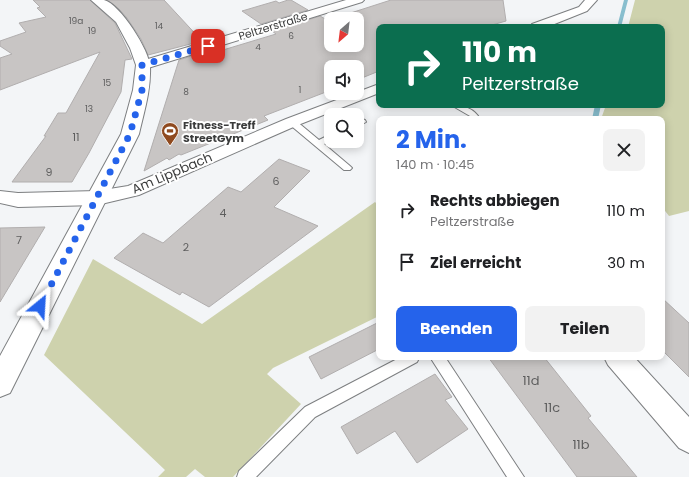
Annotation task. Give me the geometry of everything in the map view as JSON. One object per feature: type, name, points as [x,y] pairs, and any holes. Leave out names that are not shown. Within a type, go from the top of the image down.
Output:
[{"type":"street","points":[[0,384],[130,134],[142,90],[142,65],[137,48],[121,20],[97,0]]},
{"type":"street","name":"Peltzerstraße","points":[[322,0],[335,7]]},
{"type":"street","name":"Peltzerstraße","points":[[142,65],[358,0]]},
{"type":"street","points":[[544,24],[583,9],[591,0]]},
{"type":"street","name":"Am Lippbach","points":[[0,197],[18,200],[96,198],[132,191],[292,122],[376,89]]},
{"type":"street","points":[[620,360],[689,438]]},
{"type":"lane","points":[[461,108],[474,116]]},
{"type":"lane","points":[[292,122],[347,168]]},
{"type":"lane","points":[[318,144],[324,141]]},
{"type":"lane","points":[[245,477],[310,412],[408,360]]},
{"type":"lane","points":[[439,360],[516,477]]},
{"type":"green space","points":[[635,0],[689,0],[689,211],[669,216],[665,211],[665,116],[602,116],[605,108],[665,108],[665,24],[629,24]]},
{"type":"green space","points":[[375,202],[376,203],[376,317],[273,368],[267,374],[301,404],[233,477],[205,477],[195,469],[186,477],[158,477],[165,470],[44,355],[93,259],[202,324]]},
{"type":"building","points":[[33,0],[90,0],[115,23],[132,59],[125,60],[121,92],[72,182],[12,182],[46,136],[44,136],[58,113],[66,113],[100,52],[0,90],[0,58],[12,54],[0,46],[0,41],[26,32],[19,23],[46,17],[37,8],[40,7]]},
{"type":"building","points":[[107,0],[164,0],[202,41],[148,55],[141,39],[127,18],[119,9]]},
{"type":"building","points":[[291,0],[308,10],[261,24],[242,11],[276,1],[279,3]]},
{"type":"building","points":[[391,0],[503,0],[506,21],[496,24],[376,24],[376,72],[364,77],[364,60],[324,60],[324,93],[264,116],[268,120],[181,155],[179,154],[169,160],[167,158],[144,171],[179,60],[210,50],[213,53],[276,34],[272,31],[320,16],[324,18],[324,52],[364,52],[364,12],[354,12]]},
{"type":"building","points":[[279,159],[310,171],[274,207],[318,226],[209,307],[182,292],[180,295],[114,258],[143,233],[163,243],[228,187],[241,192]]},
{"type":"building","points":[[45,227],[0,302],[0,228]]},
{"type":"building","points":[[665,301],[689,323],[689,377],[665,353]]},
{"type":"building","points":[[376,324],[376,351],[321,379],[309,357]]},
{"type":"building","points":[[490,360],[546,360],[591,416],[588,418],[637,477],[577,477]]},
{"type":"building","points":[[435,374],[452,397],[445,400],[468,429],[417,463],[395,431],[357,454],[341,427]]},
{"type":"waterway","points":[[620,24],[626,0]]},
{"type":"waterway","points":[[596,116],[597,108]]},
{"type":"place","name":"Fitness-Treff StreetGym","points":[[170,146]]},
{"type":"route","points":[[40,306],[130,134],[142,90],[142,65],[208,46]]}]
